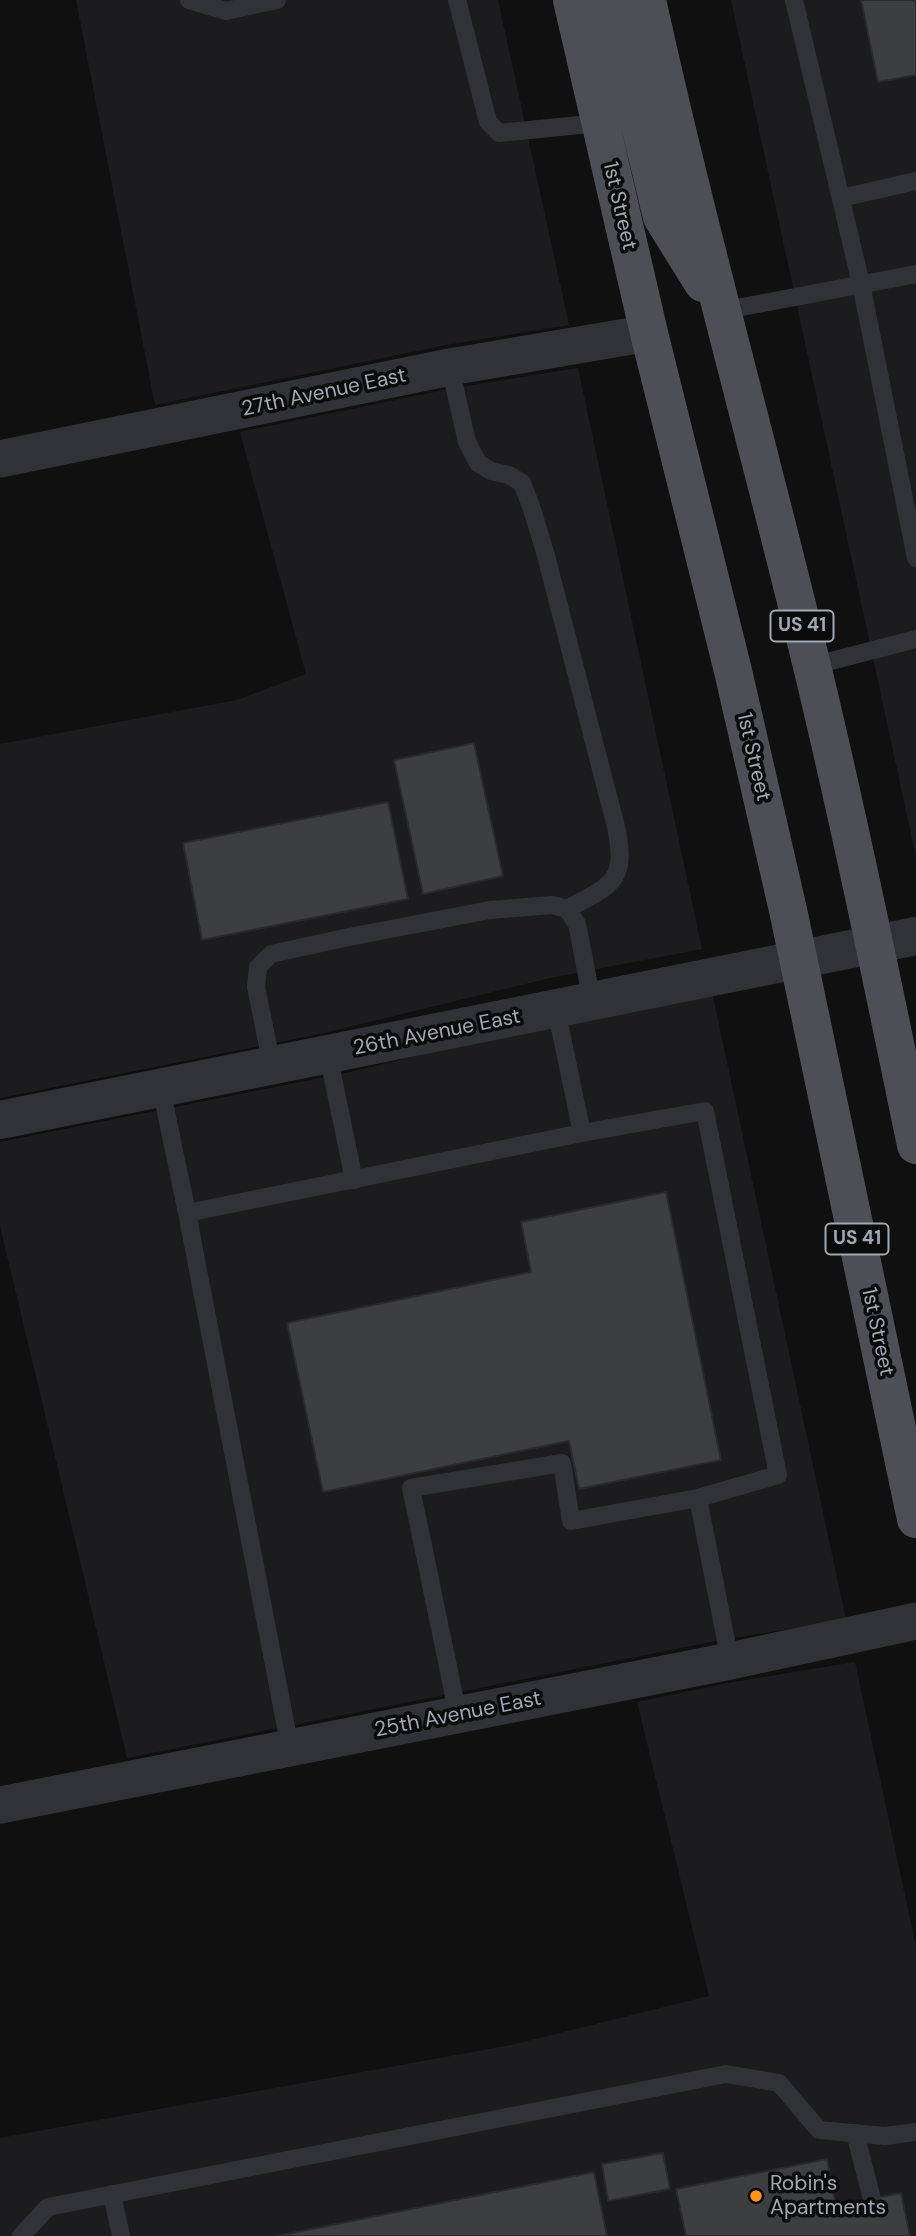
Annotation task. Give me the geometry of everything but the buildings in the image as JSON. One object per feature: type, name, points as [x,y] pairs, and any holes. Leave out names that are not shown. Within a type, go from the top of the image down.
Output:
[{"type":"main road","name":"1st Street","points":[[572,0],[649,333],[733,671],[799,959],[916,1519]]},
{"type":"main road","points":[[610,0],[662,217],[720,311]]},
{"type":"main road","name":"US 41","points":[[647,0],[720,311],[812,666],[916,1145]]},
{"type":"street","name":"27th Avenue East","points":[[0,459],[450,367],[649,333]]},
{"type":"street","name":"26th Avenue East","points":[[0,1120],[916,936]]},
{"type":"street","name":"25th Avenue East","points":[[0,1805],[730,1661],[916,1621]]},
{"type":"lane","points":[[189,0],[226,11],[277,0]]},
{"type":"lane","points":[[457,0],[488,122],[499,133],[600,122]]},
{"type":"lane","points":[[794,0],[861,284],[912,520],[916,558]]},
{"type":"lane","points":[[841,198],[916,181]]},
{"type":"lane","points":[[720,311],[916,274]]},
{"type":"lane","points":[[450,367],[467,442],[478,463],[491,471],[509,475],[522,484],[531,506],[616,827],[621,851],[619,869],[611,883],[567,909]]},
{"type":"lane","points":[[812,666],[916,639]]},
{"type":"lane","points":[[272,1066],[256,987],[258,967],[271,954],[490,910],[552,905],[567,909],[577,924],[574,1005],[582,1133]]},
{"type":"lane","points":[[328,1054],[354,1180]]},
{"type":"lane","points":[[161,1088],[290,1748]]},
{"type":"lane","points":[[187,1213],[582,1133],[705,1111],[778,1475],[698,1498],[571,1521],[562,1463],[411,1488],[458,1715]]},
{"type":"lane","points":[[698,1498],[730,1661]]},
{"type":"lane","points":[[21,2236],[48,2207],[726,2074],[779,2083],[820,2130],[885,2136],[916,2132]]},
{"type":"lane","points":[[855,2133],[872,2199]]},
{"type":"lane","points":[[112,2194],[121,2236]]},
{"type":"shaded area","points":[[76,0],[498,0],[569,325],[446,345],[155,405]]},
{"type":"shaded area","points":[[731,0],[916,0],[916,857]]},
{"type":"shaded area","points":[[578,368],[702,949],[550,978],[324,1033],[0,1098],[0,744],[237,700],[306,674],[240,432],[454,388]]},
{"type":"shaded area","points":[[712,992],[846,1620],[726,1639],[127,1758],[0,1226],[0,1142],[351,1072],[559,1021]]},
{"type":"shaded area","points":[[855,1662],[916,1947],[916,2236],[0,2236],[0,2138],[511,2045],[709,1996],[637,1702],[734,1682]]},
{"type":"place","name":"Robin's Apartments","points":[[756,2196]]}]
